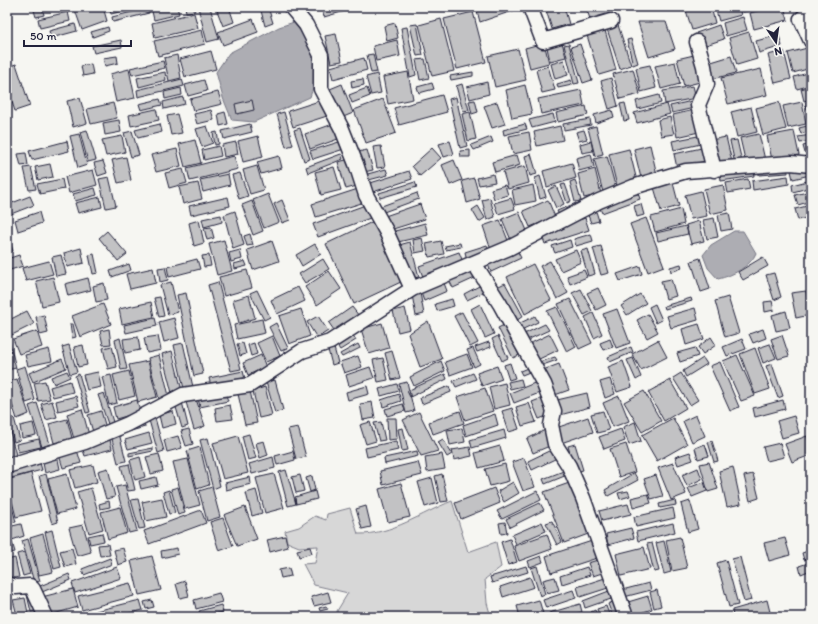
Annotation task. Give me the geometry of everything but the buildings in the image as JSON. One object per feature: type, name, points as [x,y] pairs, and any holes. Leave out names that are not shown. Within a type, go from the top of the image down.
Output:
[{"type":"street","points":[[291,7],[306,25],[321,54],[321,90],[342,129],[366,195],[386,231],[412,290]]},
{"type":"street","points":[[530,7],[543,41],[611,21]]},
{"type":"street","points":[[811,11],[801,19],[811,41]]},
{"type":"street","points":[[697,42],[704,66],[707,84],[698,105],[714,170]]},
{"type":"street","points":[[7,466],[85,442],[128,424],[183,395],[250,385],[302,351],[330,342],[412,290],[509,248],[598,201],[633,187],[686,171],[791,163],[811,165]]},
{"type":"street","points":[[474,263],[500,304],[544,384],[554,411],[551,425],[555,444],[569,466],[583,498],[626,617]]},
{"type":"street","points":[[7,584],[16,587],[30,586],[33,589],[46,617]]},
{"type":"shaded area","points":[[294,22],[306,40],[315,67],[315,76],[310,97],[254,122],[232,120],[223,98],[216,72],[229,53],[279,27]]},
{"type":"shaded area","points":[[734,231],[743,231],[756,253],[754,258],[740,270],[729,276],[718,279],[708,268],[703,255],[711,245]]},
{"type":"shaded area","points":[[452,501],[468,552],[496,542],[501,567],[485,579],[487,603],[491,617],[338,617],[337,611],[348,593],[314,585],[303,564],[315,563],[318,546],[299,547],[287,542],[285,531],[299,527],[315,516],[326,520],[327,514],[350,508],[358,534],[370,533],[394,527]]}]
